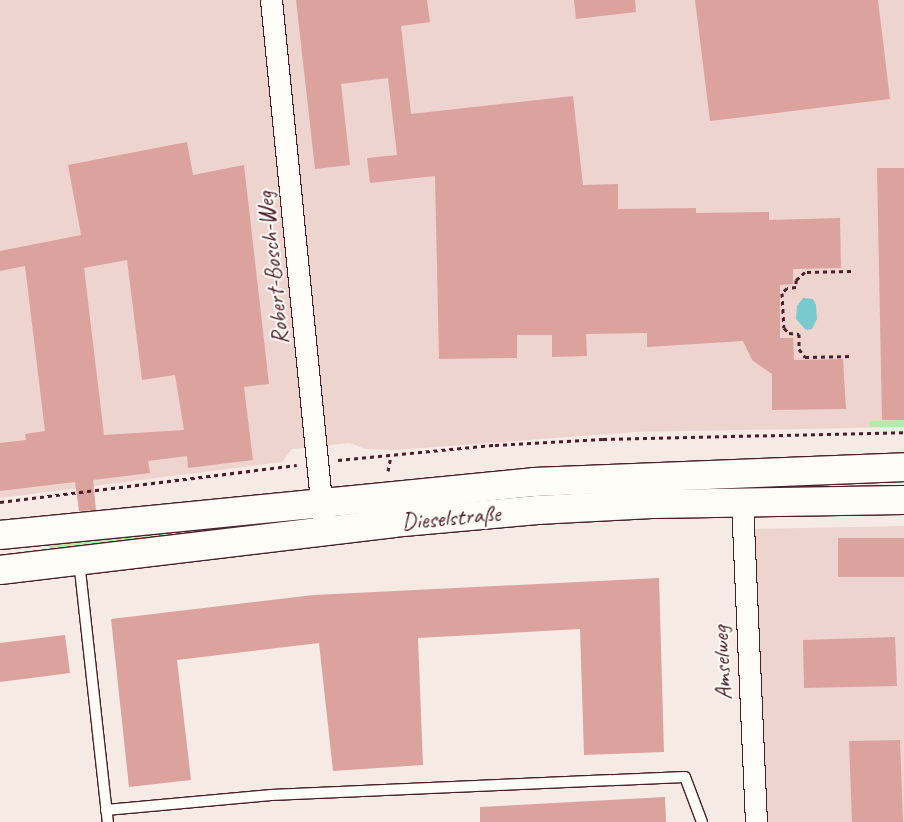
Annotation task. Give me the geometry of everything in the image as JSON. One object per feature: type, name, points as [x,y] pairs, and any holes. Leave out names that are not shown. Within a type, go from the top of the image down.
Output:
[{"type":"main road","name":"Dieselstraße","points":[[0,535],[322,501],[580,479],[904,467]]},
{"type":"main road","name":"Dieselstraße","points":[[0,570],[324,531],[575,507],[904,500]]},
{"type":"street","name":"Robert-Bosch-Weg","points":[[271,0],[319,462],[324,531]]},
{"type":"street","name":"Amselweg","points":[[742,502],[756,822]]},
{"type":"lane","points":[[79,560],[108,822]]},
{"type":"lane","points":[[106,810],[271,795],[685,777],[702,822]]},
{"type":"path","points":[[851,271],[805,272],[796,280],[796,287],[787,288],[782,293],[784,328],[788,333],[799,334],[799,349],[805,357],[853,356]]},
{"type":"path","points":[[0,502],[319,462],[515,444],[904,432]]},
{"type":"shaded area","points":[[0,0],[904,0],[904,427],[635,432],[395,450],[365,449],[350,443],[292,449],[282,462],[0,498]]},
{"type":"shaded area","points":[[904,526],[904,822],[756,822],[743,529]]},
{"type":"green space","points":[[904,420],[904,427],[870,427],[870,421]]},
{"type":"green space","points":[[200,527],[144,540],[56,551],[50,547],[50,543]]},
{"type":"water","points":[[803,298],[813,299],[816,305],[817,319],[812,329],[806,330],[796,319],[797,306]]},
{"type":"building","points":[[296,0],[427,0],[430,22],[401,26],[411,114],[573,96],[583,185],[618,184],[618,209],[696,208],[696,213],[769,212],[769,220],[840,218],[841,268],[793,269],[793,284],[780,285],[780,338],[793,338],[794,360],[843,359],[846,409],[772,410],[772,374],[752,360],[743,341],[647,347],[647,333],[586,334],[587,356],[552,357],[552,335],[517,335],[517,358],[439,359],[435,176],[370,183],[367,158],[397,155],[388,78],[341,84],[350,165],[315,169]]},
{"type":"building","points":[[574,0],[635,0],[636,12],[576,19]]},
{"type":"building","points":[[695,0],[878,0],[890,99],[710,121]]},
{"type":"building","points":[[187,142],[193,175],[244,165],[269,384],[244,387],[253,460],[188,468],[187,456],[148,461],[150,473],[93,480],[96,510],[79,511],[75,482],[0,491],[0,443],[26,440],[25,434],[45,431],[25,266],[0,271],[0,251],[81,235],[68,165]],"holes":[[[127,260],[142,380],[175,375],[184,430],[104,435],[84,268]]]},
{"type":"building","points":[[877,168],[904,168],[904,420],[882,420]]},
{"type":"building","points":[[838,538],[904,538],[904,577],[838,577]]},
{"type":"building","points":[[659,578],[664,752],[584,755],[580,629],[418,638],[423,765],[333,771],[319,643],[177,660],[191,780],[129,787],[111,619],[314,595]]},
{"type":"building","points":[[65,635],[70,673],[0,682],[0,643]]},
{"type":"building","points":[[895,637],[897,686],[804,688],[803,640]]},
{"type":"building","points":[[900,740],[903,822],[852,822],[849,741]]},
{"type":"building","points":[[665,797],[666,822],[480,822],[480,807]]}]
